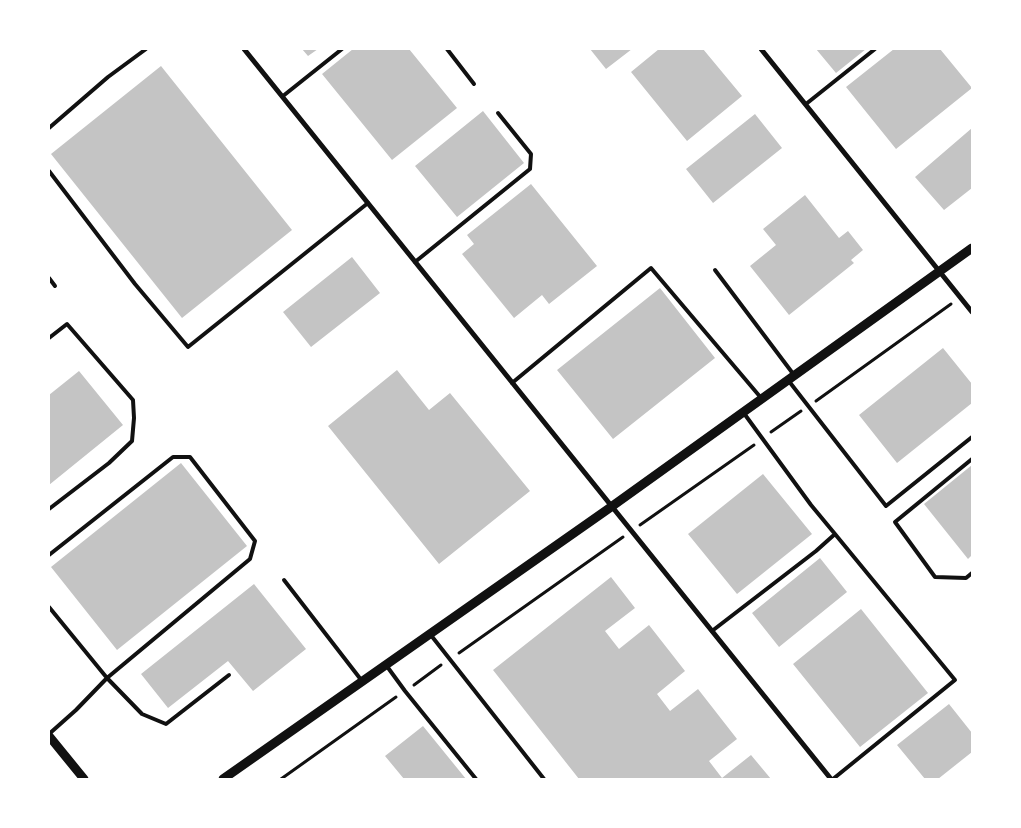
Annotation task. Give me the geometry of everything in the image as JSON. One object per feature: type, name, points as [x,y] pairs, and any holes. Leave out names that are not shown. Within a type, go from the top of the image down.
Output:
[{"type":"street","points":[[244,49],[832,779]]},
{"type":"street","points":[[761,49],[972,312]]},
{"type":"street","points":[[222,779],[611,507],[972,248]]},
{"type":"street","points":[[49,735],[84,779]]},
{"type":"lane","points":[[49,128],[108,77],[146,49]]},
{"type":"lane","points":[[282,96],[342,49]]},
{"type":"lane","points":[[447,49],[474,84]]},
{"type":"lane","points":[[806,104],[875,49]]},
{"type":"lane","points":[[415,262],[530,169],[531,154],[498,113]]},
{"type":"lane","points":[[49,171],[135,284],[188,347],[368,203]]},
{"type":"lane","points":[[512,383],[651,268],[762,399]]},
{"type":"lane","points":[[715,270],[791,378],[886,506],[972,437]]},
{"type":"lane","points":[[49,278],[55,286]]},
{"type":"lane","points":[[49,338],[67,324],[132,400],[134,418],[132,441],[109,463],[49,508]]},
{"type":"lane","points":[[743,412],[811,505],[955,680],[832,779]]},
{"type":"lane","points":[[49,554],[173,457],[190,457],[255,541],[250,559],[107,678],[49,735]]},
{"type":"lane","points":[[972,459],[895,522],[935,577],[966,578],[972,573]]},
{"type":"lane","points":[[712,631],[816,551],[835,534]]},
{"type":"lane","points":[[284,580],[362,681]]},
{"type":"lane","points":[[49,607],[107,678],[142,714],[166,724],[229,675]]},
{"type":"lane","points":[[430,634],[544,779]]},
{"type":"lane","points":[[386,665],[476,779]]},
{"type":"building","points":[[302,49],[318,49],[308,56]]},
{"type":"building","points":[[353,49],[409,49],[457,108],[392,160],[322,74]]},
{"type":"building","points":[[590,49],[632,49],[606,69]]},
{"type":"building","points":[[659,49],[703,49],[742,96],[687,141],[631,72]]},
{"type":"building","points":[[816,49],[866,49],[836,73]]},
{"type":"building","points":[[894,49],[940,49],[972,88],[896,149],[846,87]]},
{"type":"building","points":[[161,66],[292,230],[182,318],[51,154]]},
{"type":"building","points":[[483,111],[524,163],[457,217],[415,166]]},
{"type":"building","points":[[755,114],[782,148],[713,203],[686,169]]},
{"type":"building","points":[[972,128],[972,188],[944,210],[915,177]]},
{"type":"building","points":[[531,184],[597,266],[549,304],[542,295],[514,318],[462,254],[474,244],[467,235]]},
{"type":"building","points":[[805,195],[839,238],[848,231],[863,250],[851,260],[854,263],[789,315],[750,266],[776,245],[763,229]]},
{"type":"building","points":[[352,257],[380,293],[311,347],[283,312]]},
{"type":"building","points":[[660,288],[715,358],[613,439],[557,370]]},
{"type":"building","points":[[943,348],[972,384],[972,403],[897,463],[859,415]]},
{"type":"building","points":[[397,370],[429,410],[450,393],[530,491],[439,564],[328,426]]},
{"type":"building","points":[[79,371],[123,425],[49,485],[49,395]]},
{"type":"building","points":[[181,463],[247,546],[117,650],[51,567]]},
{"type":"building","points":[[972,465],[972,555],[968,559],[924,504]]},
{"type":"building","points":[[763,474],[812,534],[737,594],[688,534]]},
{"type":"building","points":[[820,558],[847,592],[779,647],[752,613]]},
{"type":"building","points":[[611,577],[635,608],[605,631],[619,649],[649,625],[685,671],[657,694],[670,711],[698,689],[737,739],[709,761],[722,778],[751,755],[771,779],[579,779],[493,670]]},
{"type":"building","points":[[254,584],[306,649],[253,691],[228,661],[168,708],[141,674]]},
{"type":"building","points":[[861,609],[928,693],[860,747],[793,664]]},
{"type":"building","points":[[949,704],[972,733],[972,752],[938,779],[925,779],[897,745]]},
{"type":"building","points":[[423,726],[466,779],[404,779],[385,756]]}]
